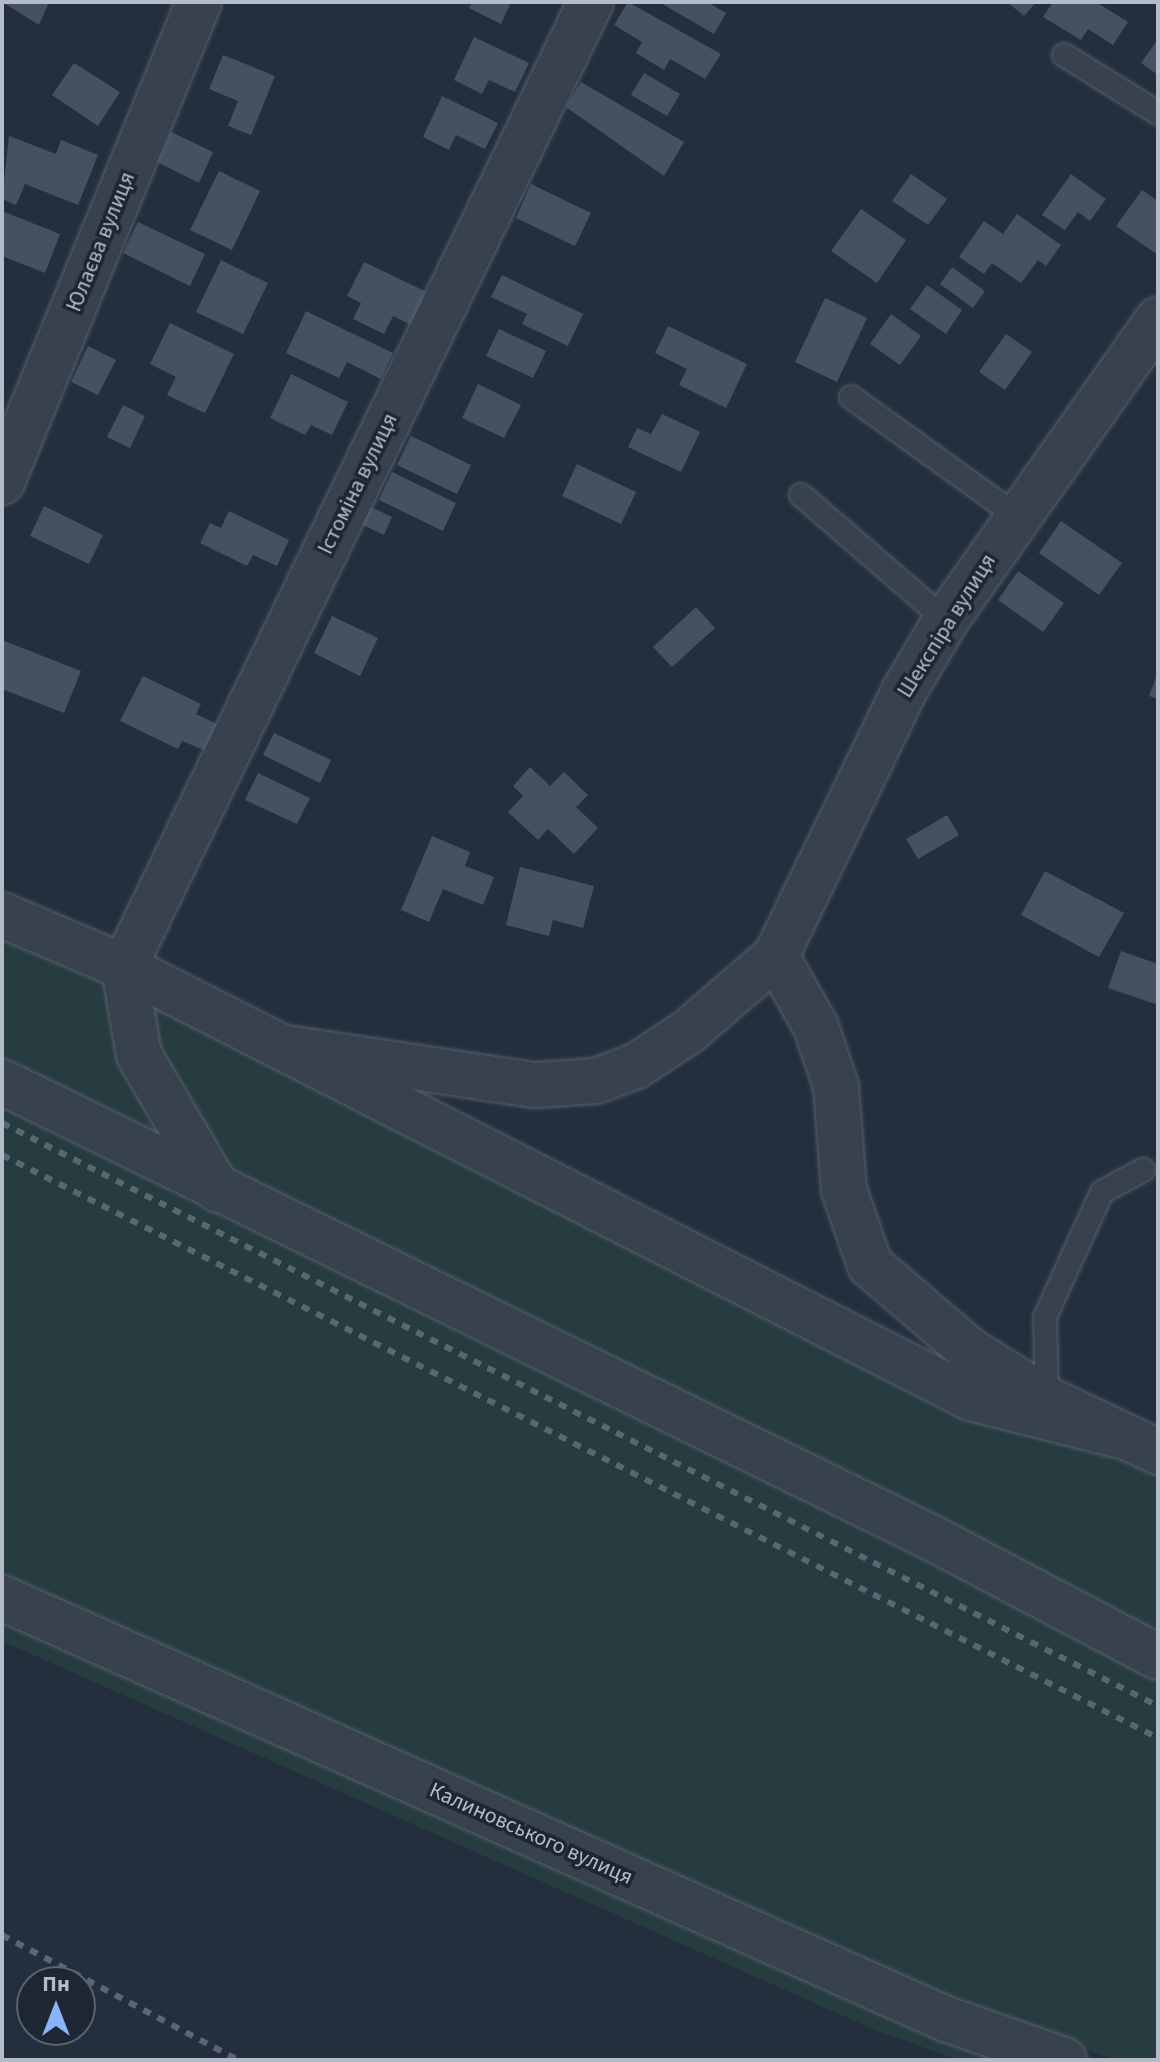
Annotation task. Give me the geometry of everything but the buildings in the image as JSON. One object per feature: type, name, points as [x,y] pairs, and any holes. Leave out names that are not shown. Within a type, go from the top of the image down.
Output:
[{"type":"street","name":"Юлаєва вулиця","points":[[2,482],[199,2]]},
{"type":"street","name":"Істоміна вулиця","points":[[124,967],[591,2]]},
{"type":"street","name":"Шекспіра вулиця","points":[[776,956],[903,693],[946,620],[1158,319]]},
{"type":"street","points":[[2,915],[124,967],[971,1398],[1143,1445]]},
{"type":"street","points":[[286,1048],[535,1085],[596,1081],[636,1066],[689,1031],[776,956],[816,1027],[836,1086],[844,1190],[870,1265],[969,1350],[1047,1399],[1143,1445]]},
{"type":"street","points":[[124,967],[139,1055],[218,1190]]},
{"type":"street","points":[[2,1082],[934,1539],[1158,1657]]},
{"type":"street","name":"Калиновського вулиця","points":[[2,1598],[946,2019],[1064,2060]]},
{"type":"lane","points":[[1064,55],[1158,113]]},
{"type":"lane","points":[[851,397],[1018,517]]},
{"type":"lane","points":[[801,495],[946,620]]},
{"type":"lane","points":[[1047,1399],[1045,1317],[1102,1192],[1143,1170]]},
{"type":"green space","points":[[2,933],[1158,1469],[1158,2060],[1116,2060],[952,2003],[2,1580]]},
{"type":"green space","points":[[2,1617],[1014,2060],[959,2060],[877,2031],[2,1641]]},
{"type":"railway","points":[[2,1123],[1158,1706]]},
{"type":"railway","points":[[2,1155],[1158,1738]]},
{"type":"railway","points":[[2,1935],[238,2060]]}]
